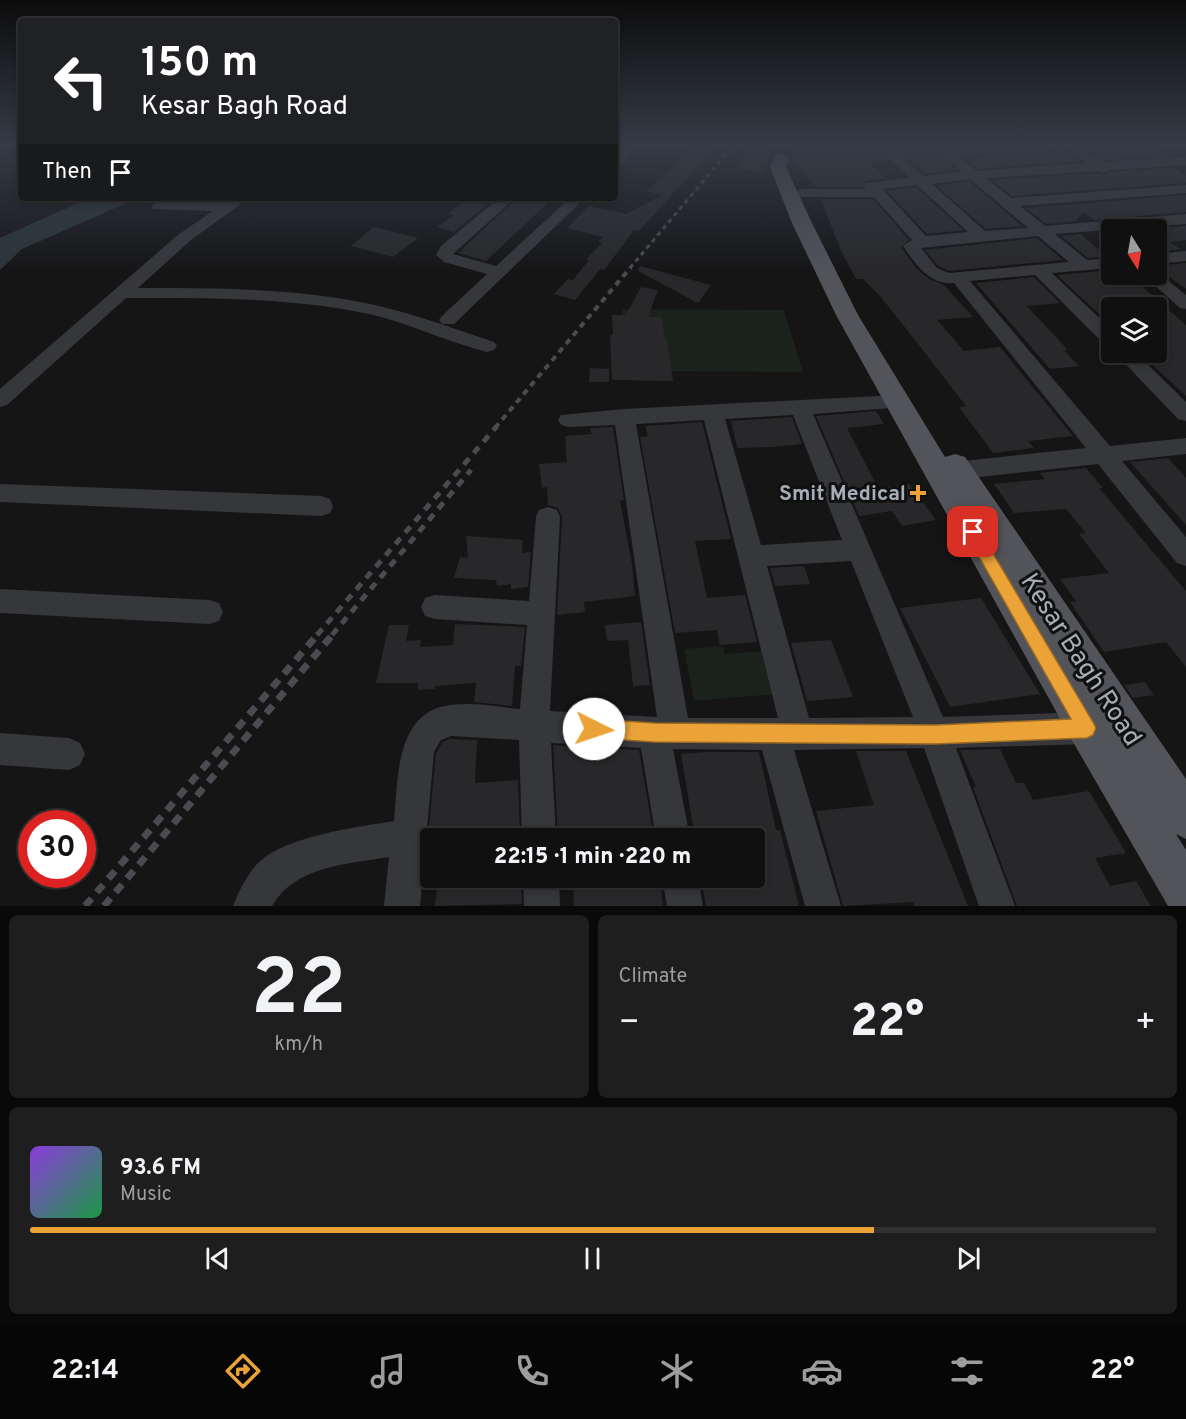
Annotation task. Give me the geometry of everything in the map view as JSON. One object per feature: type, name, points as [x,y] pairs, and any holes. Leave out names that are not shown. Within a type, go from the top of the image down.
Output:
[{"type":"main road","points":[[787,188],[847,315],[898,402],[938,455]]},
{"type":"main road","name":"Kesar Bagh Road","points":[[799,188],[819,236],[860,315],[1087,728],[1186,893]]},
{"type":"main road","name":"Kesar Bagh Road","points":[[938,455],[1186,817]]},
{"type":"street","points":[[873,188],[922,241]]},
{"type":"street","points":[[928,188],[982,237]]},
{"type":"street","points":[[989,188],[1083,265]]},
{"type":"street","points":[[1133,188],[1186,220]]},
{"type":"street","points":[[1006,203],[1186,189]]},
{"type":"street","points":[[801,193],[876,193]]},
{"type":"street","points":[[164,201],[158,206],[236,203]]},
{"type":"street","points":[[499,272],[450,259],[444,255],[447,249],[504,201]]},
{"type":"street","points":[[448,320],[575,201]]},
{"type":"street","points":[[0,400],[185,237],[236,203]]},
{"type":"street","points":[[1101,264],[941,277],[931,272],[911,246],[922,241],[1186,220]]},
{"type":"street","points":[[1167,258],[1186,256]]},
{"type":"street","points":[[1039,270],[1101,330]]},
{"type":"street","points":[[958,277],[1186,555]]},
{"type":"street","points":[[1163,285],[1186,304]]},
{"type":"street","points":[[122,293],[200,293],[333,302],[375,310],[487,346]]},
{"type":"street","points":[[1135,363],[1186,414]]},
{"type":"street","points":[[569,420],[898,402]]},
{"type":"street","points":[[801,407],[935,734],[997,906]]},
{"type":"street","points":[[713,413],[751,556],[823,906]]},
{"type":"street","points":[[624,416],[664,733],[672,828]]},
{"type":"street","points":[[938,455],[1105,455],[1186,446]]},
{"type":"street","points":[[0,493],[321,506]]},
{"type":"street","points":[[539,828],[534,724],[548,517]]},
{"type":"street","points":[[751,556],[860,550]]},
{"type":"street","points":[[0,601],[209,612]]},
{"type":"street","points":[[435,607],[542,614]]},
{"type":"street","points":[[402,906],[418,749],[426,732],[435,724],[451,720],[664,733],[786,734],[935,734],[1087,728]]},
{"type":"street","points":[[0,749],[69,754]]},
{"type":"street","points":[[251,906],[274,873],[288,865],[307,857],[409,836]]},
{"type":"street","points":[[541,888],[542,906]]},
{"type":"street","points":[[682,888],[685,906]]},
{"type":"shaded area","points":[[82,201],[131,201],[22,249],[0,270],[0,238]]},
{"type":"shaded area","points":[[622,309],[784,310],[803,372],[623,371]]},
{"type":"shaded area","points":[[723,646],[725,654],[775,650],[787,693],[694,701],[684,649]]},
{"type":"building","points":[[650,188],[678,188],[639,231],[634,230],[604,270],[600,269],[575,300],[554,294],[568,279],[573,280],[589,260],[586,259],[602,243],[598,242],[603,237],[567,228],[589,206],[626,214],[663,195],[647,191]]},
{"type":"building","points":[[917,188],[963,230],[927,234],[887,191]]},
{"type":"building","points":[[940,188],[978,188],[1022,226],[986,229]]},
{"type":"building","points":[[1002,188],[1115,188],[1012,196]]},
{"type":"building","points":[[1186,195],[1186,212],[1094,220],[1083,212],[1076,221],[1046,224],[1026,208]]},
{"type":"building","points":[[821,199],[873,199],[909,240],[901,247],[916,268],[929,279],[944,285],[973,317],[937,320],[964,351],[1000,347],[1073,436],[1028,441],[1034,448],[993,453],[959,407],[966,406],[915,340],[880,296],[863,279],[856,279],[841,251]]},
{"type":"building","points":[[464,201],[491,201],[454,232],[437,227],[455,215],[448,214]]},
{"type":"building","points":[[514,201],[550,201],[486,261],[458,253]]},
{"type":"building","points":[[1186,226],[1186,240],[1169,242],[1181,249],[1167,251],[1167,228]]},
{"type":"building","points":[[374,227],[418,238],[393,257],[351,246]]},
{"type":"building","points":[[1080,234],[1101,252],[1101,257],[1088,258],[1061,236]]},
{"type":"building","points":[[1037,238],[1063,260],[949,271],[938,266],[925,250]]},
{"type":"building","points":[[1186,263],[1186,289],[1167,275],[1167,265]]},
{"type":"building","points":[[640,266],[711,285],[698,303],[638,271]]},
{"type":"building","points":[[1101,271],[1101,285],[1141,285],[1154,297],[1101,297],[1101,316],[1057,275]]},
{"type":"building","points":[[1034,277],[1060,303],[1027,306],[1068,350],[1064,350],[1079,366],[1050,369],[976,283]]},
{"type":"building","points":[[641,287],[658,290],[648,317],[661,317],[665,338],[667,338],[673,381],[612,380],[610,335],[613,335],[612,315],[626,315]]},
{"type":"building","points":[[1167,308],[1186,325],[1186,396],[1151,363],[1167,363]]},
{"type":"building","points":[[590,368],[609,369],[609,382],[589,382]]},
{"type":"building","points":[[876,411],[884,424],[847,428],[878,488],[909,484],[936,520],[902,526],[892,511],[859,516],[816,416]]},
{"type":"building","points":[[792,417],[802,444],[737,448],[731,421]]},
{"type":"building","points":[[702,422],[731,539],[695,541],[707,598],[745,595],[757,642],[720,645],[717,630],[675,633],[640,437],[648,436],[645,426]]},
{"type":"building","points":[[613,427],[624,500],[620,501],[632,564],[635,596],[584,602],[585,612],[557,615],[562,517],[558,508],[548,505],[547,487],[542,488],[539,464],[567,462],[565,436],[592,434],[590,428]]},
{"type":"building","points":[[1168,458],[1186,478],[1186,525],[1130,462]]},
{"type":"building","points":[[1086,468],[1103,488],[1099,488],[1186,591],[1186,667],[1166,642],[1104,652],[1070,602],[1076,601],[1060,579],[1109,573],[1079,534],[1086,533],[1066,509],[1014,513],[994,484],[1045,479],[1040,473]]},
{"type":"building","points":[[466,536],[523,540],[522,553],[531,552],[528,587],[511,589],[511,584],[497,586],[496,580],[454,578],[460,557],[468,558]]},
{"type":"building","points":[[804,566],[810,584],[775,586],[770,568]]},
{"type":"building","points":[[981,598],[1040,694],[950,707],[900,608]]},
{"type":"building","points":[[641,622],[650,685],[633,686],[628,640],[607,641],[605,625]]},
{"type":"building","points":[[455,624],[525,627],[521,666],[515,666],[512,706],[474,702],[476,683],[435,686],[435,689],[418,690],[418,683],[376,683],[389,625],[409,625],[406,641],[421,640],[420,647],[453,645]]},
{"type":"building","points":[[831,640],[853,697],[807,701],[791,643]]},
{"type":"building","points":[[1145,682],[1154,695],[1133,698],[1124,685]]},
{"type":"building","points":[[449,739],[477,740],[475,783],[518,780],[520,828],[429,828],[436,753],[443,742]]},
{"type":"building","points":[[553,745],[639,750],[652,828],[557,828]]},
{"type":"building","points":[[1000,749],[1016,783],[1024,783],[1033,800],[1089,791],[1126,853],[1095,858],[1110,886],[1136,881],[1151,906],[1017,906],[973,787],[976,787],[960,750]]},
{"type":"building","points":[[856,751],[906,751],[968,906],[914,906],[913,902],[843,906],[816,811],[874,805]]},
{"type":"building","points":[[759,752],[776,830],[780,830],[799,906],[706,906],[703,888],[765,888],[765,828],[693,828],[681,754]]},
{"type":"building","points":[[437,888],[521,888],[522,904],[435,906]]},
{"type":"building","points":[[573,888],[661,888],[663,906],[574,906]]},
{"type":"railway","points":[[630,268],[697,188]]},
{"type":"railway","points":[[495,428],[631,267]]},
{"type":"railway","points":[[317,635],[497,426]]},
{"type":"railway","points":[[332,635],[471,470]]},
{"type":"railway","points":[[85,906],[318,634]]},
{"type":"railway","points":[[104,906],[333,634]]},
{"type":"place","name":"Smit Medical","points":[[918,493]]},
{"type":"route","points":[[594,729],[654,733],[935,734],[1087,728],[973,532]]}]
